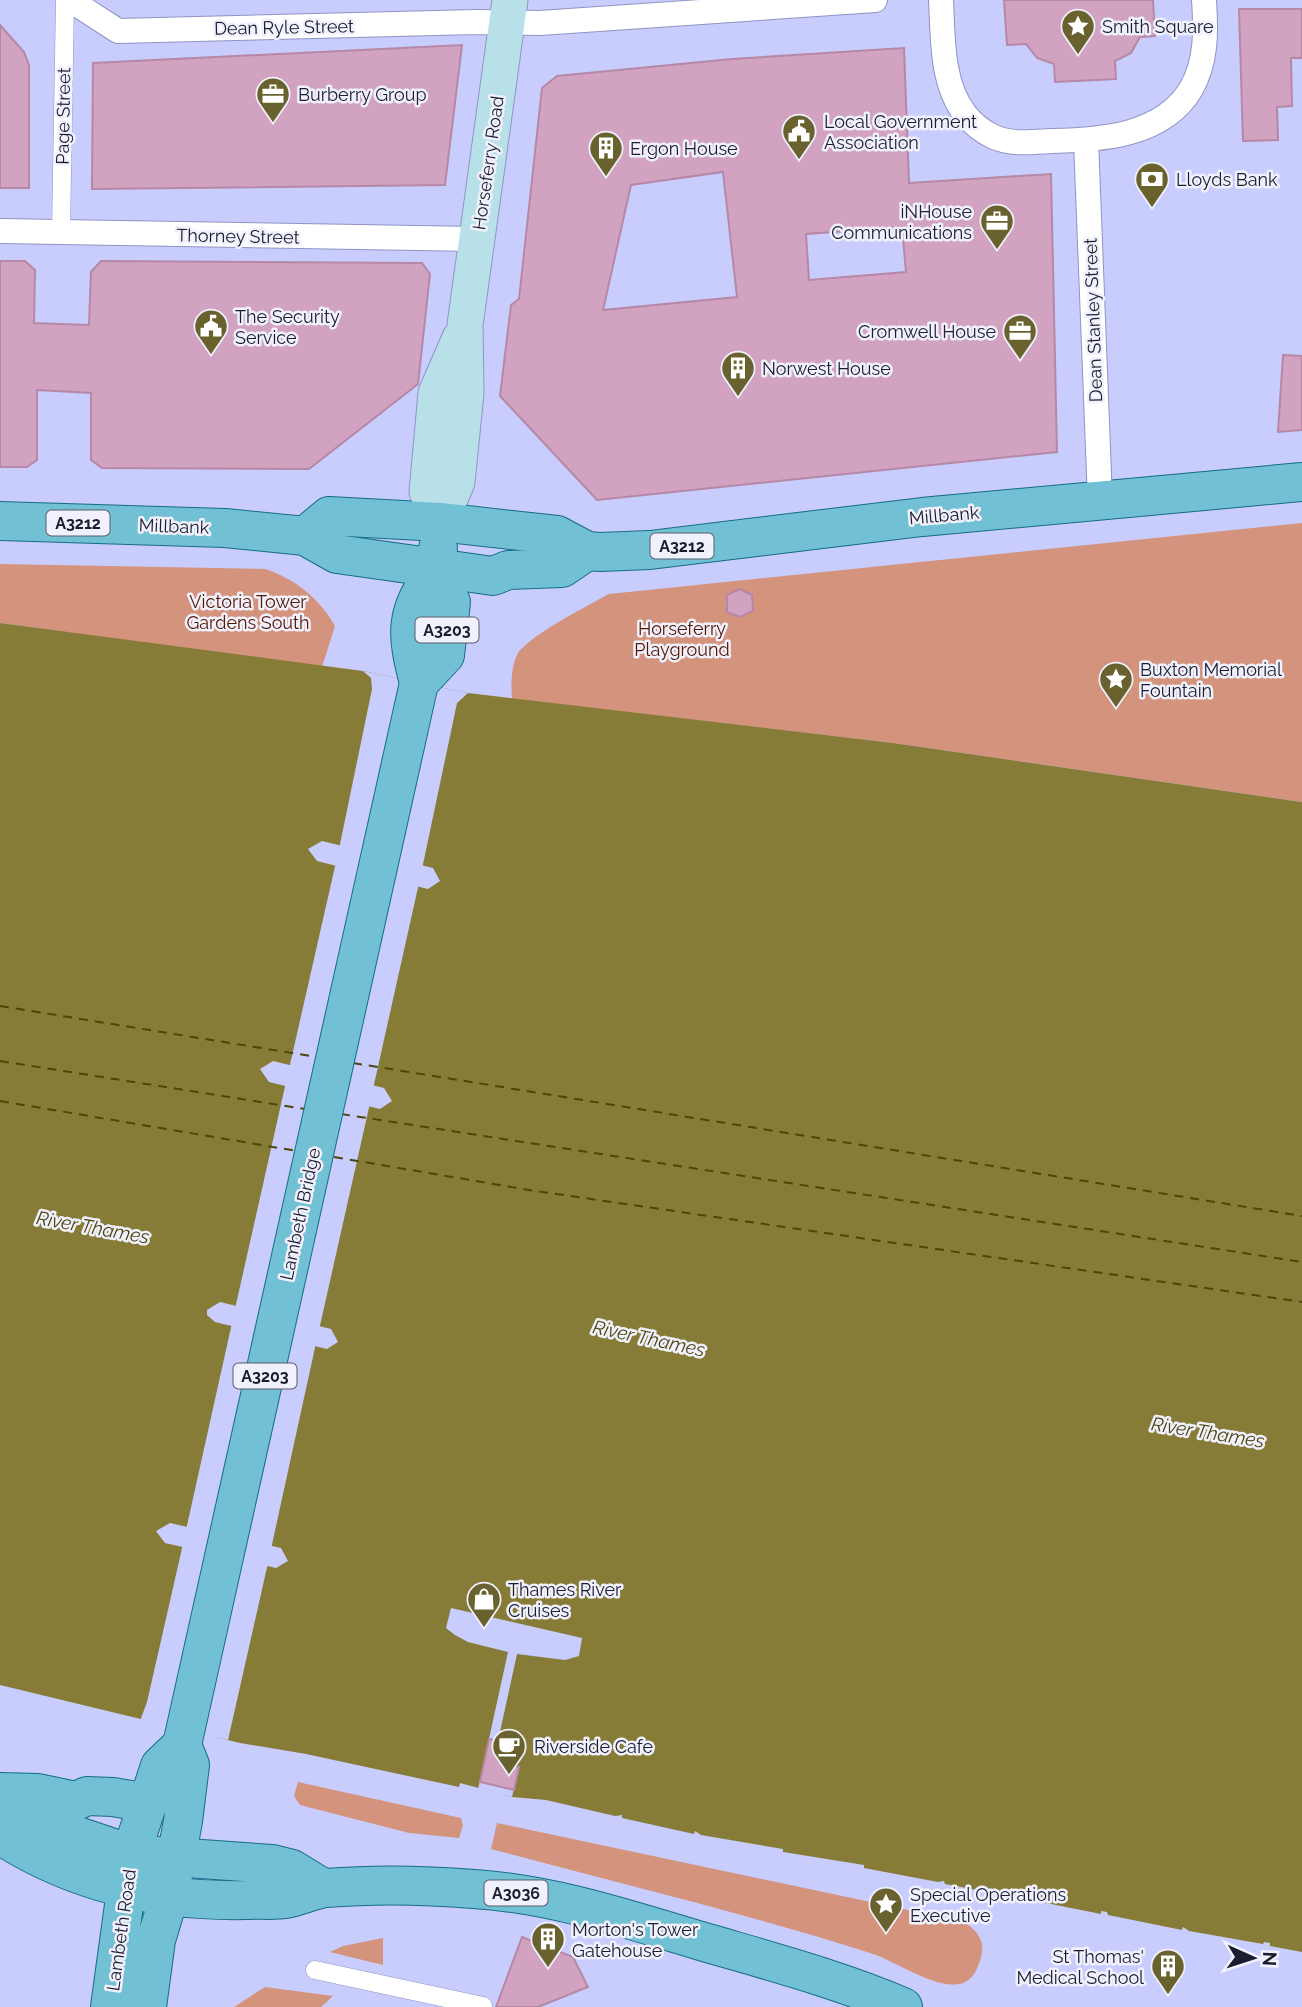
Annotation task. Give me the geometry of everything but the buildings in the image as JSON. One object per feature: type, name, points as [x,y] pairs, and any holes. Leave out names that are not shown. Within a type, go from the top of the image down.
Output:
[{"type":"main road","name":"Horseferry Road","points":[[440,522],[457,482],[466,393],[465,325],[509,11]]},
{"type":"main road","name":"Millbank","points":[[305,536],[329,516],[440,522],[557,535],[587,551],[650,550],[764,534],[1302,482]]},
{"type":"main road","name":"Millbank","points":[[0,521],[225,528],[305,536],[337,554],[493,576],[508,570],[562,568],[587,551]]},
{"type":"main road","name":"Lambeth Bridge","points":[[177,1856],[190,1765],[184,1738],[419,683],[409,642],[410,631],[417,596],[436,570],[440,522]]},
{"type":"main road","points":[[129,1872],[160,1766],[184,1738]]},
{"type":"main road","name":"A3036","points":[[0,1793],[38,1793],[76,1801],[87,1796],[113,1797],[148,1803]]},
{"type":"main road","name":"A3036","points":[[0,1793],[39,1824],[129,1872],[169,1897],[215,1901],[284,1899],[323,1888],[419,1887],[525,1894],[610,1914],[792,1967],[903,2007]]},
{"type":"main road","name":"A3036","points":[[0,1835],[54,1864],[129,1872],[177,1856],[272,1864],[292,1869],[323,1888]]},
{"type":"main road","name":"Lambeth Road","points":[[147,2007],[156,1940],[169,1897],[177,1856]]},
{"type":"main road","name":"Lambeth Road","points":[[110,2007],[129,1872]]},
{"type":"street","name":"Dean Ryle Street","points":[[67,0],[118,31],[509,11],[540,23],[710,5],[875,0]]},
{"type":"street","name":"Page Street","points":[[61,231],[67,0]]},
{"type":"street","points":[[941,0],[948,73],[956,98],[979,128],[1008,141],[1086,140],[1117,136],[1142,128],[1180,102],[1200,70],[1206,37],[1204,0]]},
{"type":"street","name":"Dean Stanley Street","points":[[1086,140],[1100,500]]},
{"type":"street","name":"Thorney Street","points":[[0,231],[477,239]]},
{"type":"street","points":[[315,1970],[483,2007]]},
{"type":"green space","name":"Horseferry Playground","points":[[1302,523],[1302,802],[893,743],[512,699],[514,665],[523,648],[559,622],[609,594]]},
{"type":"green space","name":"Victoria Tower Gardens South","points":[[0,564],[265,569],[286,578],[314,598],[335,626],[322,667],[0,623]]},
{"type":"green space","points":[[298,1782],[461,1818],[463,1825],[459,1838],[409,1833],[300,1805],[294,1796]]},
{"type":"green space","points":[[497,1823],[965,1922],[980,1938],[980,1962],[969,1980],[964,1983],[938,1982],[880,1957],[823,1938],[491,1849]]},
{"type":"green space","points":[[383,1938],[383,1965],[330,1952],[343,1946]]},
{"type":"green space","points":[[265,1987],[333,1996],[321,2007],[234,2007]]},
{"type":"water","name":"River Thames","points":[[0,623],[363,671],[468,693],[893,743],[1302,802],[1302,1952],[1270,1946],[1270,1943],[1189,1931],[1183,1927],[1182,1930],[1108,1915],[1107,1912],[1101,1911],[1101,1914],[1026,1899],[1026,1896],[1019,1898],[945,1884],[944,1881],[864,1868],[864,1865],[783,1852],[783,1849],[701,1835],[695,1831],[694,1834],[622,1818],[622,1815],[615,1816],[546,1800],[512,1797],[460,1783],[459,1787],[306,1754],[240,1743],[0,1685]],"holes":[[[322,841],[433,868],[440,881],[428,889],[317,861],[308,849]],[[273,1061],[384,1088],[392,1101],[380,1109],[269,1082],[260,1069]],[[220,1302],[331,1329],[338,1342],[327,1349],[215,1322],[207,1315],[207,1310]],[[170,1523],[281,1548],[288,1561],[276,1568],[165,1543],[156,1531]]]},
{"type":"pier","points":[[363,671],[468,693],[457,703],[422,869],[339,849],[372,689],[371,678]]},
{"type":"pier","points":[[336,862],[419,883],[373,1089],[289,1069]]},
{"type":"pier","points":[[286,1082],[370,1103],[319,1330],[235,1309]]},
{"type":"pier","points":[[232,1323],[316,1343],[271,1549],[186,1530]]},
{"type":"pier","points":[[183,1544],[268,1563],[228,1740],[140,1721],[147,1702]]},
{"type":"pier","points":[[451,1608],[582,1638],[579,1656],[565,1660],[517,1654],[498,1741],[513,1744],[509,1764],[519,1767],[512,1797],[478,1789],[508,1652],[468,1642],[455,1635],[446,1628]]},
{"type":"ferry route","points":[[0,1006],[317,1057]]},
{"type":"ferry route","points":[[0,1061],[305,1109]]},
{"type":"ferry route","points":[[353,1063],[1302,1216]]},
{"type":"ferry route","points":[[0,1101],[297,1151]]},
{"type":"ferry route","points":[[341,1114],[1302,1262]]},
{"type":"ferry route","points":[[334,1157],[529,1190],[1302,1302]]},
{"type":"place","name":"Smith Square","points":[[1078,56]]},
{"type":"place","name":"Burberry Group","points":[[273,124]]},
{"type":"place","name":"Local Government Association","points":[[799,161]]},
{"type":"place","name":"Ergon House","points":[[606,178]]},
{"type":"place","name":"Lloyds Bank","points":[[1152,209]]},
{"type":"place","name":"iNHouse Communications","points":[[997,251]]},
{"type":"place","name":"The Security Service","points":[[211,356]]},
{"type":"place","name":"Cromwell House","points":[[1020,361]]},
{"type":"place","name":"Norwest House","points":[[738,398]]},
{"type":"place","name":"Buxton Memorial Fountain","points":[[1116,709]]},
{"type":"place","name":"Thames River Cruises","points":[[484,1629]]},
{"type":"place","name":"Riverside Cafe","points":[[509,1776]]},
{"type":"place","name":"Special Operations Executive","points":[[886,1934]]},
{"type":"place","name":"Morton's Tower Gatehouse","points":[[548,1969]]},
{"type":"place","name":"St Thomas' Medical School","points":[[1168,1996]]}]
